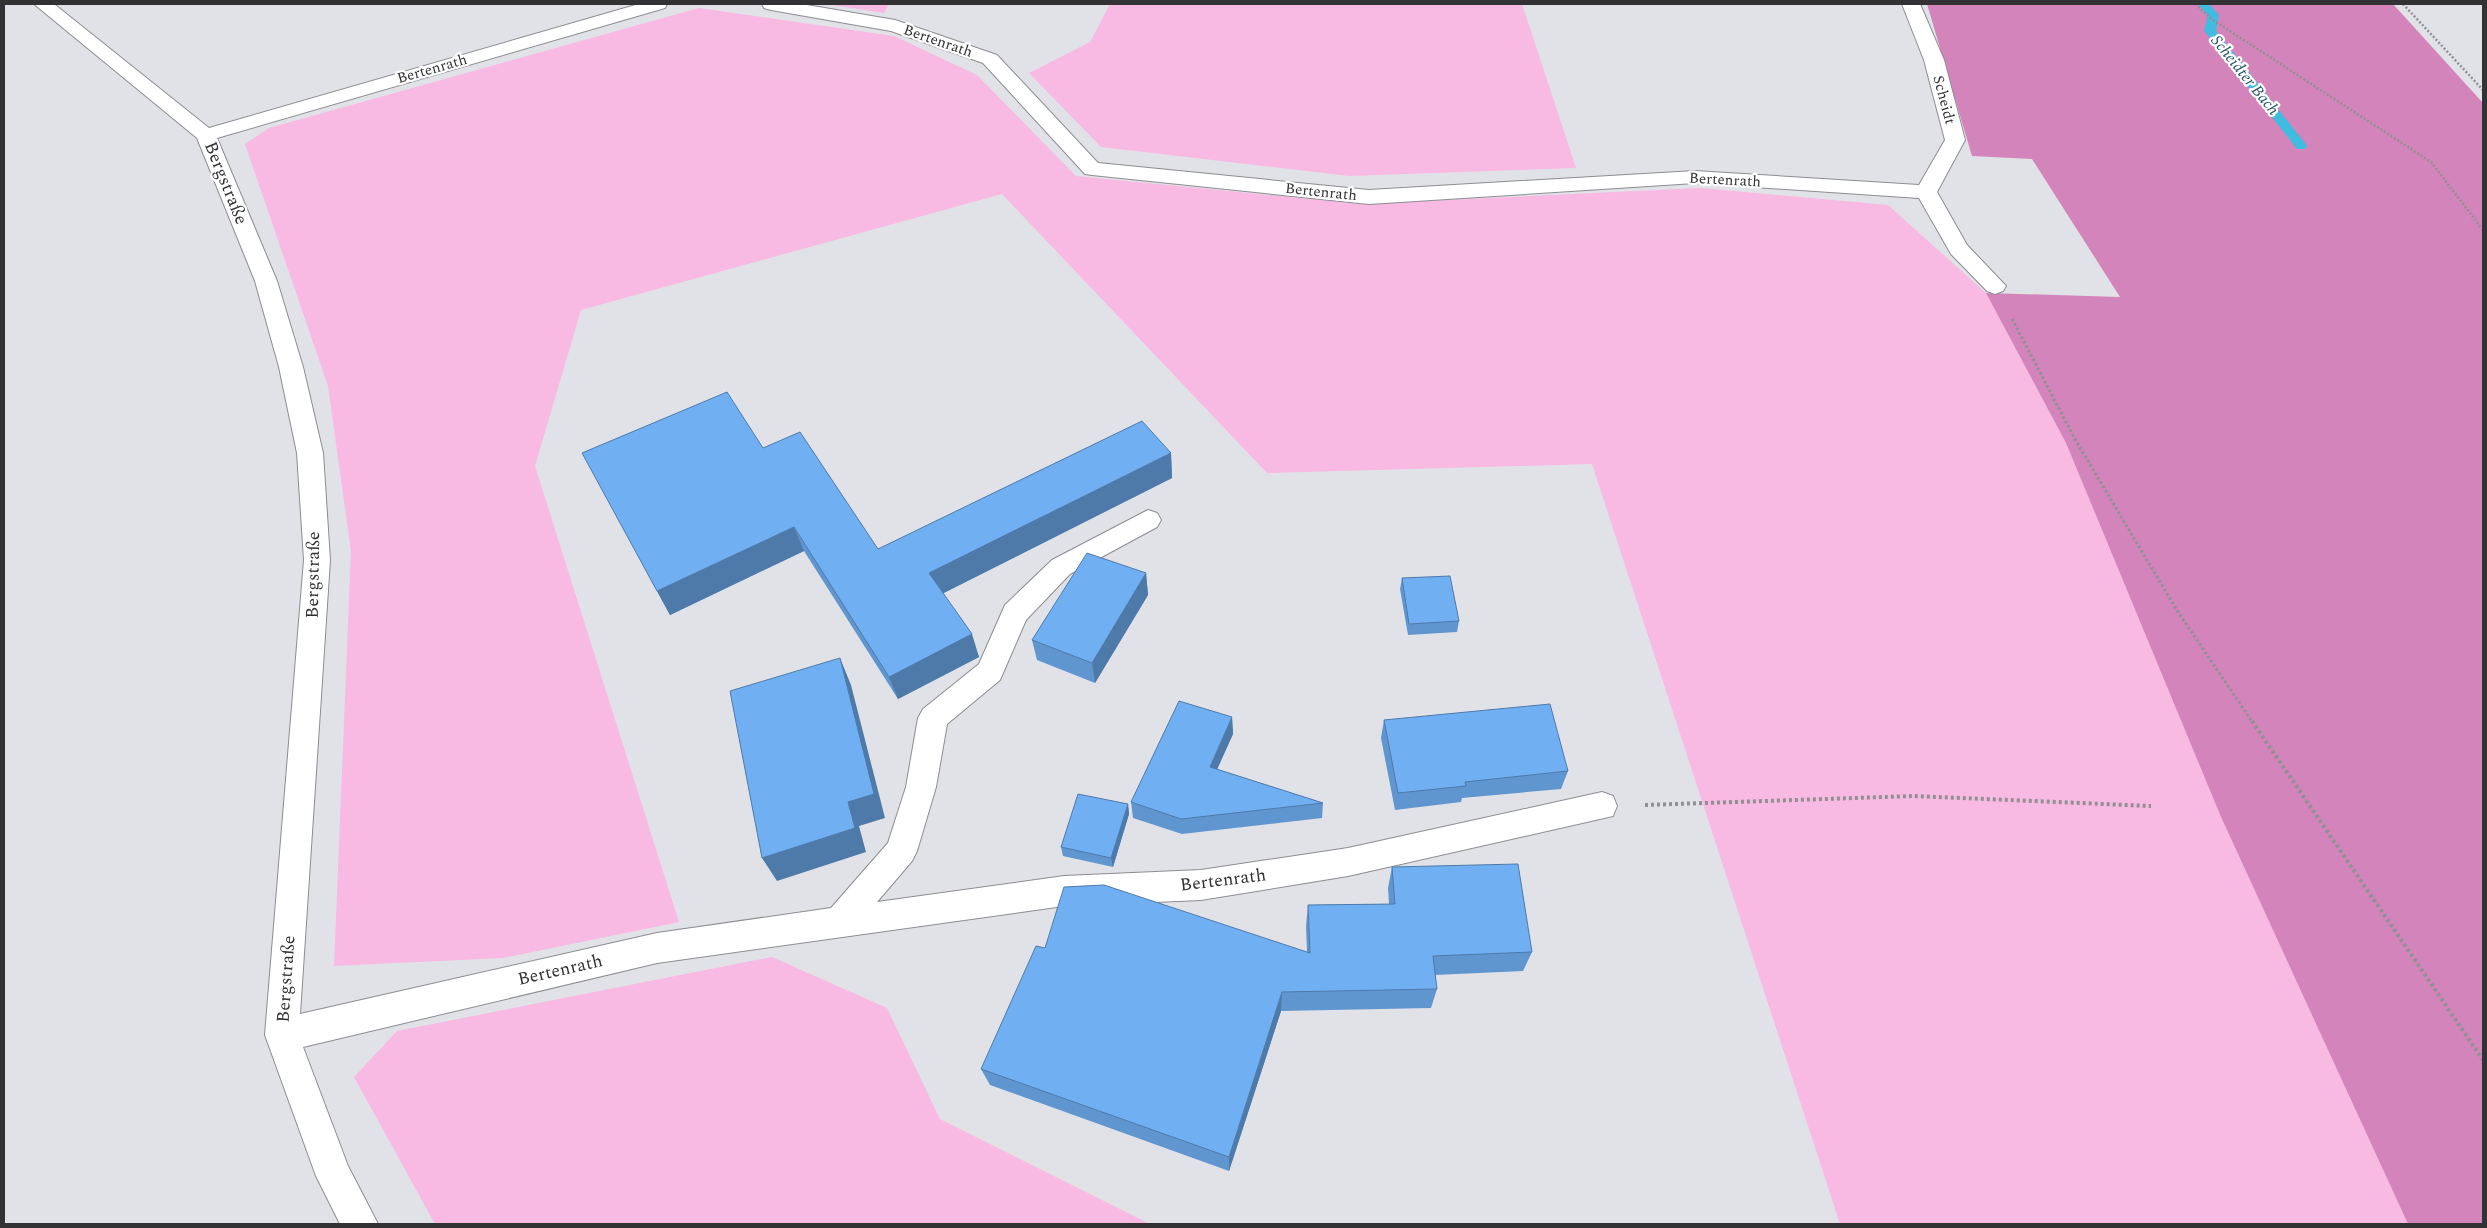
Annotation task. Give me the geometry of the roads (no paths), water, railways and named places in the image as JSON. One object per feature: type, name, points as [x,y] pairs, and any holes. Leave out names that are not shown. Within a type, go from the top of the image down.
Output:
[{"type":"street","name":"Bergstraße","points":[[43,4],[206,134],[266,281],[291,367],[310,453],[317,560],[282,1035],[334,1176],[360,1224]]},
{"type":"street","name":"Bertenrath","points":[[206,134],[658,4]]},
{"type":"street","name":"Bertenrath","points":[[771,4],[894,26],[990,59],[1092,169],[1370,197],[1695,177],[1926,192]]},
{"type":"street","name":"Scheidt","points":[[1911,4],[1934,60],[1955,140],[1926,192]]},
{"type":"street","points":[[1926,192],[1959,249],[1995,286]]},
{"type":"street","points":[[840,922],[901,851],[922,787],[933,718],[990,672],[1015,613],[1061,566],[1148,520]]},
{"type":"street","name":"Bertenrath","points":[[282,1035],[657,948],[1064,891],[1201,885],[1348,862],[1602,806]]},
{"type":"waterway","name":"Scheidter Bach","points":[[2203,4],[2214,15],[2210,31],[2301,146]]}]
